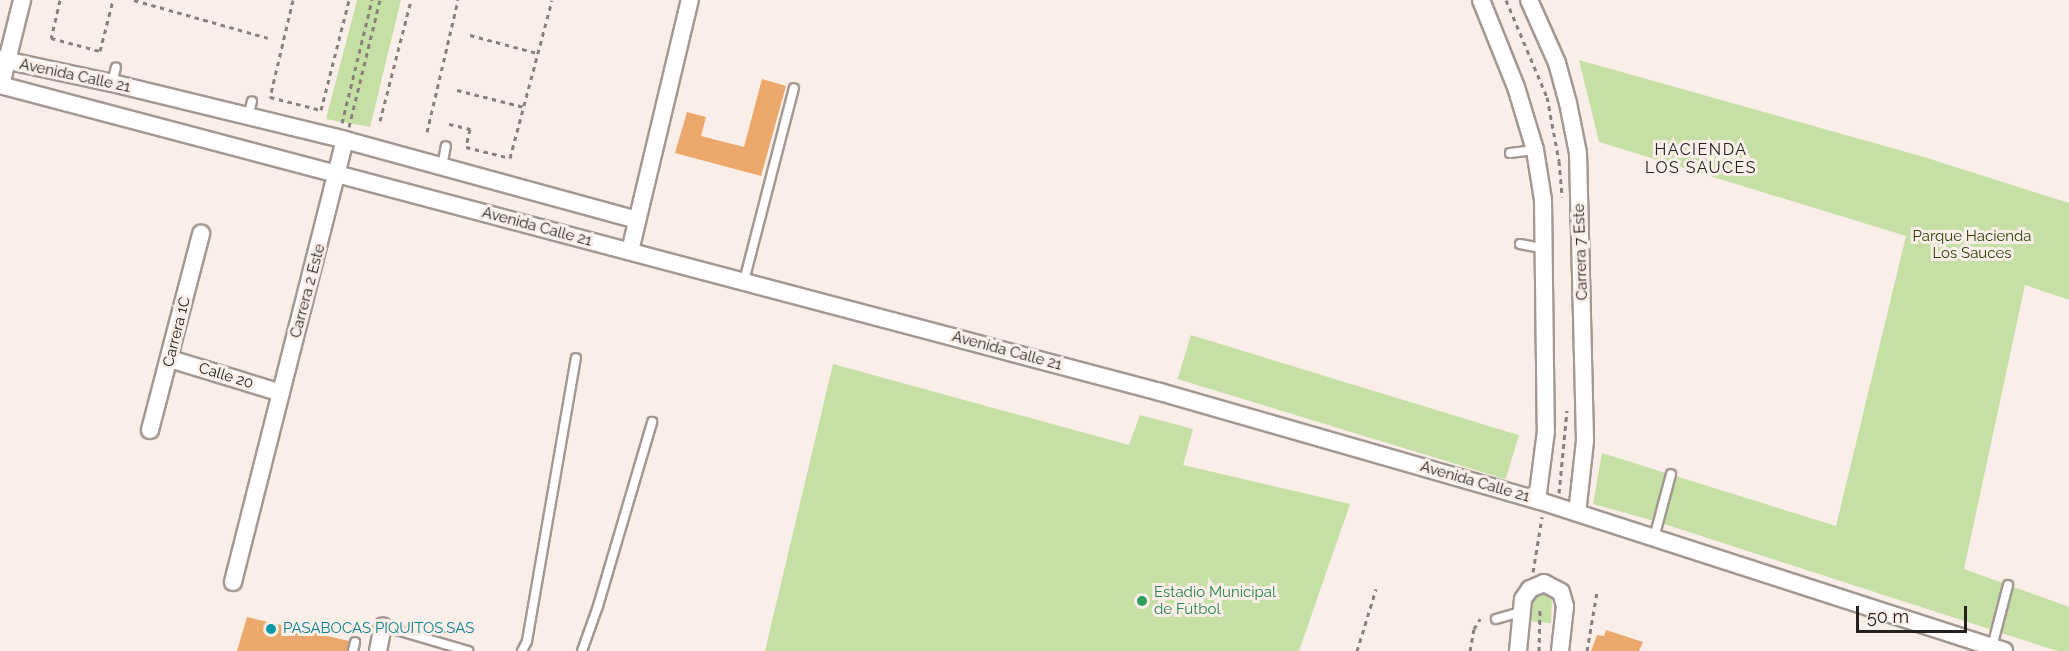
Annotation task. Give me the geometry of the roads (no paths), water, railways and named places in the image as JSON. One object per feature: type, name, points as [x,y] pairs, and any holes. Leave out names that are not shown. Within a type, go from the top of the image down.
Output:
[{"type":"street","points":[[0,85],[3,60],[22,0]]},
{"type":"street","points":[[630,251],[690,0]]},
{"type":"street","points":[[1480,0],[1508,66],[1535,150],[1543,200],[1546,431],[1541,501]]},
{"type":"street","name":"Carrera 7 Este","points":[[1529,0],[1557,63],[1578,153],[1585,441],[1577,513]]},
{"type":"street","name":"Avenida Calle 21","points":[[3,60],[112,84],[250,109],[342,140],[637,220]]},
{"type":"street","name":"Avenida Calle 21","points":[[0,85],[1160,392],[1541,501],[1998,649]]},
{"type":"street","name":"Carrera 2 Este","points":[[233,582],[338,175],[342,140]]},
{"type":"street","name":"Carrera 1C","points":[[150,430],[201,234]]},
{"type":"street","name":"Calle 20","points":[[170,359],[281,393]]},
{"type":"street","points":[[1518,651],[1523,599],[1530,589],[1544,583],[1561,592],[1565,606],[1560,651]]},
{"type":"street","points":[[378,651],[383,626]]},
{"type":"lane","points":[[112,84],[116,67]]},
{"type":"lane","points":[[744,281],[794,88]]},
{"type":"lane","points":[[442,166],[446,146]]},
{"type":"lane","points":[[1510,153],[1535,150]]},
{"type":"lane","points":[[1520,244],[1545,249]]},
{"type":"lane","points":[[522,651],[527,641],[576,358]]},
{"type":"lane","points":[[582,651],[598,606],[652,422]]},
{"type":"lane","points":[[1654,538],[1671,474]]},
{"type":"lane","points":[[1998,649],[2008,585]]},
{"type":"lane","points":[[1496,619],[1520,612]]},
{"type":"lane","points":[[383,626],[468,651]]},
{"type":"place","name":"Estadio Municipal de Fútbol","points":[[1142,601]]},
{"type":"place","name":"PASABOCAS PIQUITOS.SAS","points":[[271,629]]},
{"type":"district","name":"HACIENDA LOS SAUCES","points":[[1701,159]]},
{"type":"park label","name":"Parque Hacienda Los Sauces","points":[[1972,244]]}]
